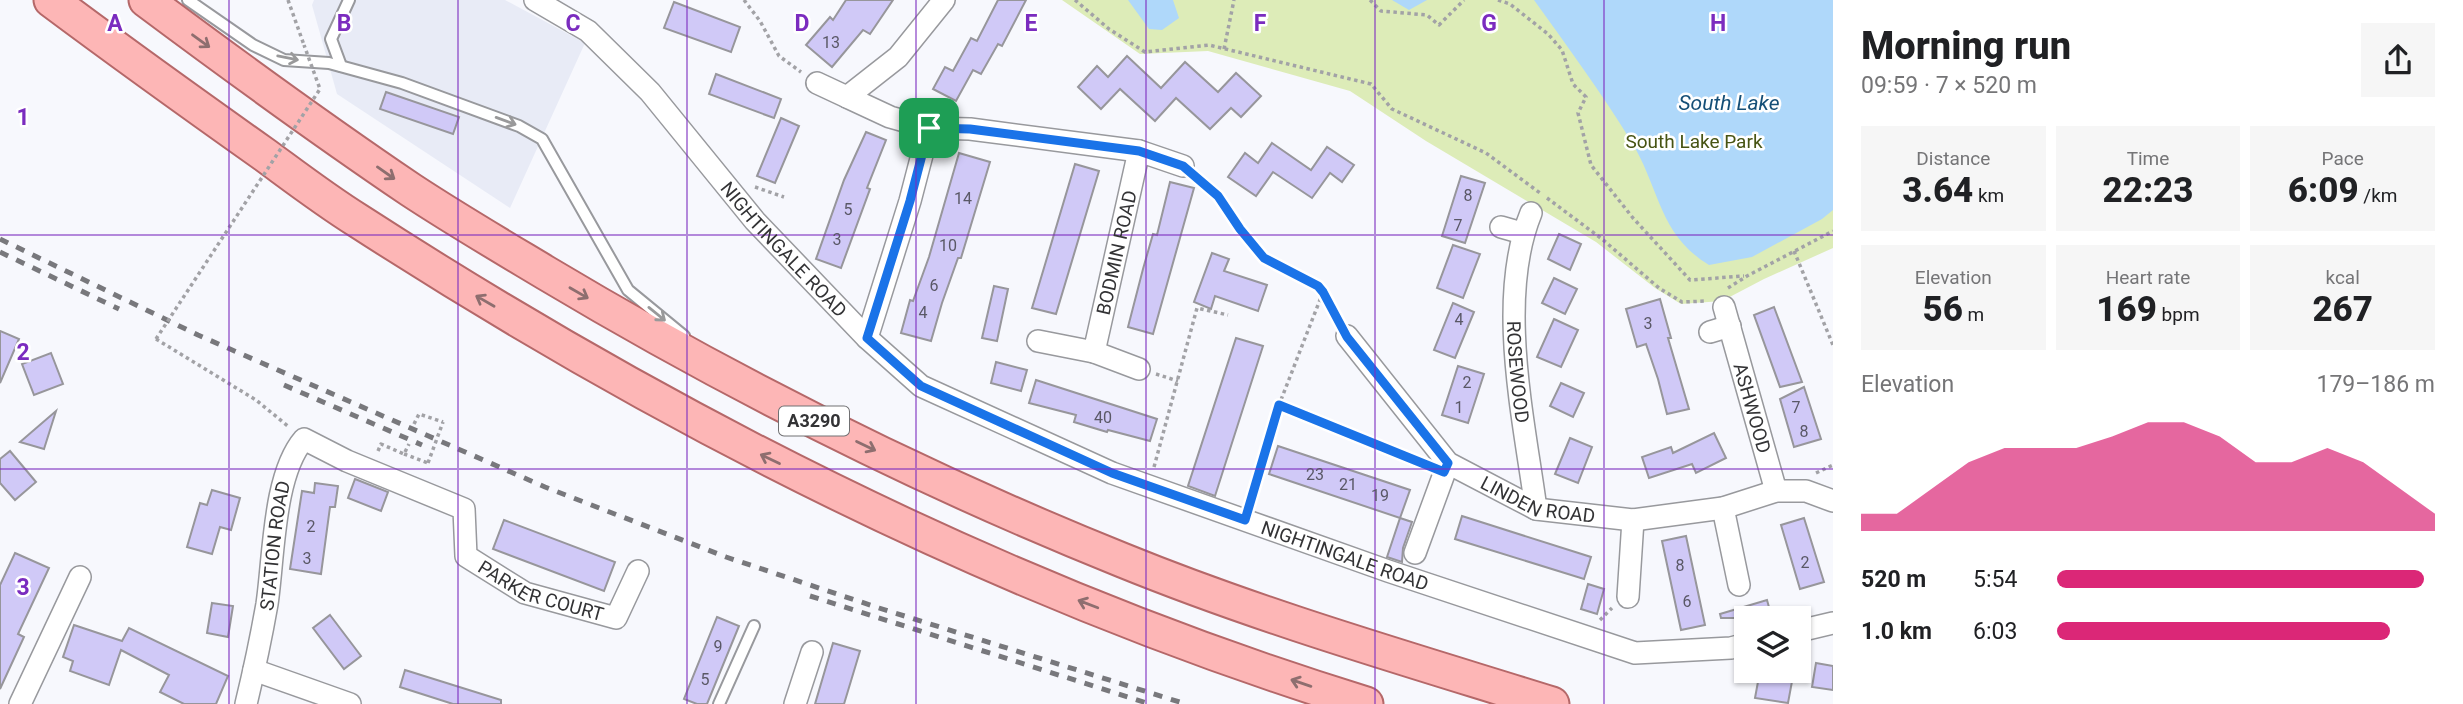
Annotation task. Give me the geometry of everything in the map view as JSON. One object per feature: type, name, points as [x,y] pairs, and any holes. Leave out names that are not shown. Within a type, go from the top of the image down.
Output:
[{"type":"main road","name":"A3290","points":[[51,0],[353,218],[640,391],[735,442],[991,564],[1072,598],[1207,650],[1366,704]]},
{"type":"main road","name":"A3290","points":[[146,0],[413,191],[611,311],[824,426],[976,499],[1125,561],[1295,622],[1552,704]]},
{"type":"street","name":"NIGHTINGALE ROAD","points":[[535,0],[588,32],[650,92],[755,221],[867,338],[921,386],[1112,473],[1635,653],[1734,647]]},
{"type":"street","points":[[848,97],[898,57],[944,0]]},
{"type":"street","points":[[817,83],[890,117],[929,128],[970,129],[1139,151],[1183,166]]},
{"type":"street","points":[[867,338],[910,201],[929,128]]},
{"type":"street","name":"BODMIN ROAD","points":[[1094,352],[1139,151]]},
{"type":"street","name":"ROSEWOOD","points":[[1501,227],[1527,223],[1512,317],[1536,509]]},
{"type":"street","name":"ASHWOOD","points":[[1719,312],[1776,491]]},
{"type":"street","name":"LINDEN ROAD","points":[[1347,337],[1446,468],[1536,509],[1633,520],[1723,508],[1776,491],[1806,491],[1833,501]]},
{"type":"street","points":[[1038,341],[1094,352],[1139,369]]},
{"type":"street","name":"PARKER COURT","points":[[304,439],[346,461],[464,509],[466,556],[525,593],[616,618],[638,571]]},
{"type":"street","name":"STATION ROAD","points":[[246,704],[267,604],[281,489],[295,450],[304,439]]},
{"type":"street","points":[[1415,553],[1446,468]]},
{"type":"street","points":[[1723,508],[1739,585]]},
{"type":"street","points":[[1628,597],[1633,520]]},
{"type":"street","points":[[20,704],[80,577]]},
{"type":"street","points":[[1811,628],[1833,623]]},
{"type":"street","points":[[795,704],[812,652]]},
{"type":"street","points":[[254,670],[350,704]]},
{"type":"lane","points":[[188,0],[253,45],[284,60],[329,63],[402,83],[519,126],[542,139],[628,290],[746,385]]},
{"type":"lane","points":[[341,66],[331,39],[349,0]]},
{"type":"lane","points":[[719,704],[754,626]]},
{"type":"path","points":[[288,0],[320,89],[156,340],[256,400],[304,439]]},
{"type":"path","points":[[744,0],[760,21],[779,56],[817,83]]},
{"type":"path","points":[[1075,0],[1108,29],[1145,52],[1209,45],[1371,84],[1392,108],[1486,153],[1602,239],[1659,288],[1682,302],[1719,312],[1746,276]]},
{"type":"path","points":[[1224,48],[1234,0]]},
{"type":"path","points":[[1370,0],[1381,11],[1427,15],[1439,25],[1464,0]]},
{"type":"path","points":[[1498,0],[1510,4],[1548,34],[1562,50],[1573,84],[1586,97],[1578,113],[1591,165],[1633,218],[1690,280],[1746,276],[1833,231]]},
{"type":"path","points":[[1183,166],[1218,196],[1264,258],[1318,286],[1347,337]]},
{"type":"path","points":[[1794,251],[1833,345]]},
{"type":"path","points":[[1245,520],[1279,405],[1323,292]]},
{"type":"path","points":[[1148,486],[1197,308],[1228,315]]},
{"type":"path","points":[[1279,405],[1446,468]]},
{"type":"path","points":[[404,454],[428,463],[443,422],[419,414],[414,424]]},
{"type":"path","points":[[1590,638],[1603,615],[1628,597]]},
{"type":"shaded area","points":[[314,0],[505,0],[585,43],[510,208],[337,94],[312,5]]},
{"type":"green space","name":"South Lake Park","points":[[1062,0],[1833,0],[1833,248],[1722,301],[1681,304],[1655,288],[1596,242],[1426,141],[1350,91],[1208,51],[1140,54]]},
{"type":"water","points":[[1128,0],[1173,0],[1179,18],[1162,30],[1149,29]]},
{"type":"water","points":[[1392,0],[1427,0],[1409,10]]},
{"type":"water","name":"South Lake","points":[[1534,0],[1833,0],[1833,210],[1822,219],[1752,257],[1709,265],[1679,239],[1631,141]]},
{"type":"building","points":[[846,0],[893,0],[870,34],[863,30],[832,67],[806,45],[830,17],[833,20]]},
{"type":"building","points":[[998,0],[1026,0],[1002,46],[998,44],[981,74],[973,70],[956,101],[933,89],[945,67],[953,71],[971,38],[977,41]]},
{"type":"building","points":[[674,2],[740,27],[731,52],[664,28]]},
{"type":"building","points":[[1127,56],[1161,88],[1185,62],[1218,92],[1236,73],[1261,96],[1241,117],[1231,108],[1210,129],[1176,98],[1155,121],[1120,89],[1101,109],[1078,87],[1097,66],[1108,77]]},
{"type":"building","points":[[716,74],[781,99],[774,118],[709,94]]},
{"type":"building","points":[[386,92],[459,117],[453,134],[380,109]]},
{"type":"building","points":[[781,118],[799,126],[775,183],[757,176]]},
{"type":"building","points":[[866,132],[886,140],[841,268],[816,259],[844,180]]},
{"type":"building","points":[[1272,143],[1311,170],[1327,147],[1354,165],[1342,182],[1330,173],[1312,198],[1273,172],[1256,196],[1228,177],[1245,153],[1258,163]]},
{"type":"building","points":[[959,153],[990,162],[961,258],[958,258],[931,341],[901,333],[910,300],[913,301],[929,257]]},
{"type":"building","points":[[1075,164],[1099,171],[1056,314],[1032,308]]},
{"type":"building","points":[[1461,176],[1485,183],[1465,243],[1442,236]]},
{"type":"building","points":[[1170,182],[1194,188],[1153,334],[1128,327],[1153,234],[1157,235]]},
{"type":"building","points":[[1559,234],[1581,244],[1570,270],[1548,259]]},
{"type":"building","points":[[1453,245],[1480,254],[1463,298],[1437,288]]},
{"type":"building","points":[[1212,253],[1229,259],[1224,271],[1267,285],[1258,311],[1215,296],[1211,309],[1194,302]]},
{"type":"building","points":[[1554,278],[1577,289],[1565,314],[1542,303]]},
{"type":"building","points":[[994,286],[1008,289],[997,341],[982,338]]},
{"type":"building","points":[[1660,299],[1671,338],[1668,338],[1689,409],[1667,414],[1646,344],[1637,347],[1626,309]]},
{"type":"building","points":[[1453,303],[1474,312],[1455,358],[1434,350]]},
{"type":"building","points":[[1774,307],[1802,382],[1780,387],[1754,315]]},
{"type":"building","points":[[1554,319],[1578,330],[1561,367],[1537,357]]},
{"type":"building","points":[[0,331],[19,339],[0,383]]},
{"type":"building","points":[[1236,338],[1263,346],[1215,496],[1188,486]]},
{"type":"building","points":[[51,353],[63,384],[34,395],[22,364]]},
{"type":"building","points":[[996,362],[1027,370],[1021,391],[991,383]]},
{"type":"building","points":[[1458,366],[1484,374],[1468,423],[1442,415]]},
{"type":"building","points":[[1036,380],[1157,419],[1150,441],[1074,422],[1076,415],[1029,403]]},
{"type":"building","points":[[1561,383],[1584,393],[1573,417],[1550,406]]},
{"type":"building","points":[[1804,387],[1821,439],[1794,447],[1780,399]]},
{"type":"building","points":[[56,411],[44,449],[20,442]]},
{"type":"building","points":[[1714,433],[1726,458],[1696,473],[1692,464],[1649,478],[1642,457],[1671,447],[1673,453]]},
{"type":"building","points":[[1570,438],[1592,447],[1578,483],[1555,474]]},
{"type":"building","points":[[1278,446],[1410,490],[1400,518],[1269,474]]},
{"type":"building","points":[[10,451],[36,482],[15,500],[0,483],[0,459]]},
{"type":"building","points":[[355,479],[388,492],[381,511],[348,498]]},
{"type":"building","points":[[315,483],[338,486],[335,507],[330,507],[321,574],[290,569],[302,491],[314,493]]},
{"type":"building","points":[[212,490],[240,498],[231,530],[220,527],[212,554],[187,547],[200,503],[207,505]]},
{"type":"building","points":[[1462,516],[1591,557],[1584,579],[1455,539]]},
{"type":"building","points":[[1400,518],[1412,522],[1403,548],[1402,562],[1387,557]]},
{"type":"building","points":[[1804,518],[1824,582],[1800,589],[1781,525]]},
{"type":"building","points":[[504,520],[615,562],[604,591],[493,549]]},
{"type":"building","points":[[1686,536],[1705,625],[1681,630],[1662,541]]},
{"type":"building","points":[[15,553],[49,568],[18,634],[24,637],[0,689],[0,585]]},
{"type":"building","points":[[1588,584],[1604,589],[1597,614],[1581,609]]},
{"type":"building","points":[[1767,600],[1769,606],[1747,606]]},
{"type":"building","points":[[212,603],[233,606],[228,637],[207,633]]},
{"type":"building","points":[[1734,610],[1734,618],[1721,618],[1720,614]]},
{"type":"building","points":[[330,615],[361,656],[344,669],[313,628]]},
{"type":"building","points":[[717,617],[739,626],[707,704],[697,704],[684,699]]},
{"type":"building","points":[[74,625],[122,641],[129,628],[228,676],[216,704],[184,704],[160,692],[169,675],[121,650],[109,685],[70,671],[73,661],[63,657]]},
{"type":"building","points":[[833,643],[860,651],[844,704],[815,704]]},
{"type":"building","points":[[1816,663],[1833,666],[1833,690],[1812,687]]},
{"type":"building","points":[[405,670],[501,700],[501,704],[453,704],[400,687]]},
{"type":"building","points":[[1758,683],[1792,683],[1788,703],[1755,698]]},
{"type":"railway","points":[[0,239],[198,335],[545,487],[726,557],[1186,704]]},
{"type":"railway","points":[[0,252],[119,309]]},
{"type":"railway","points":[[284,385],[422,445]]},
{"type":"railway","points":[[810,596],[1150,704]]},
{"type":"route","points":[[929,128],[970,129],[1139,151],[1183,166],[1218,196],[1264,258],[1318,286],[1347,337],[1448,463],[1444,472],[1279,405],[1245,520],[1112,473],[921,386],[867,338],[910,201],[929,128]]}]
